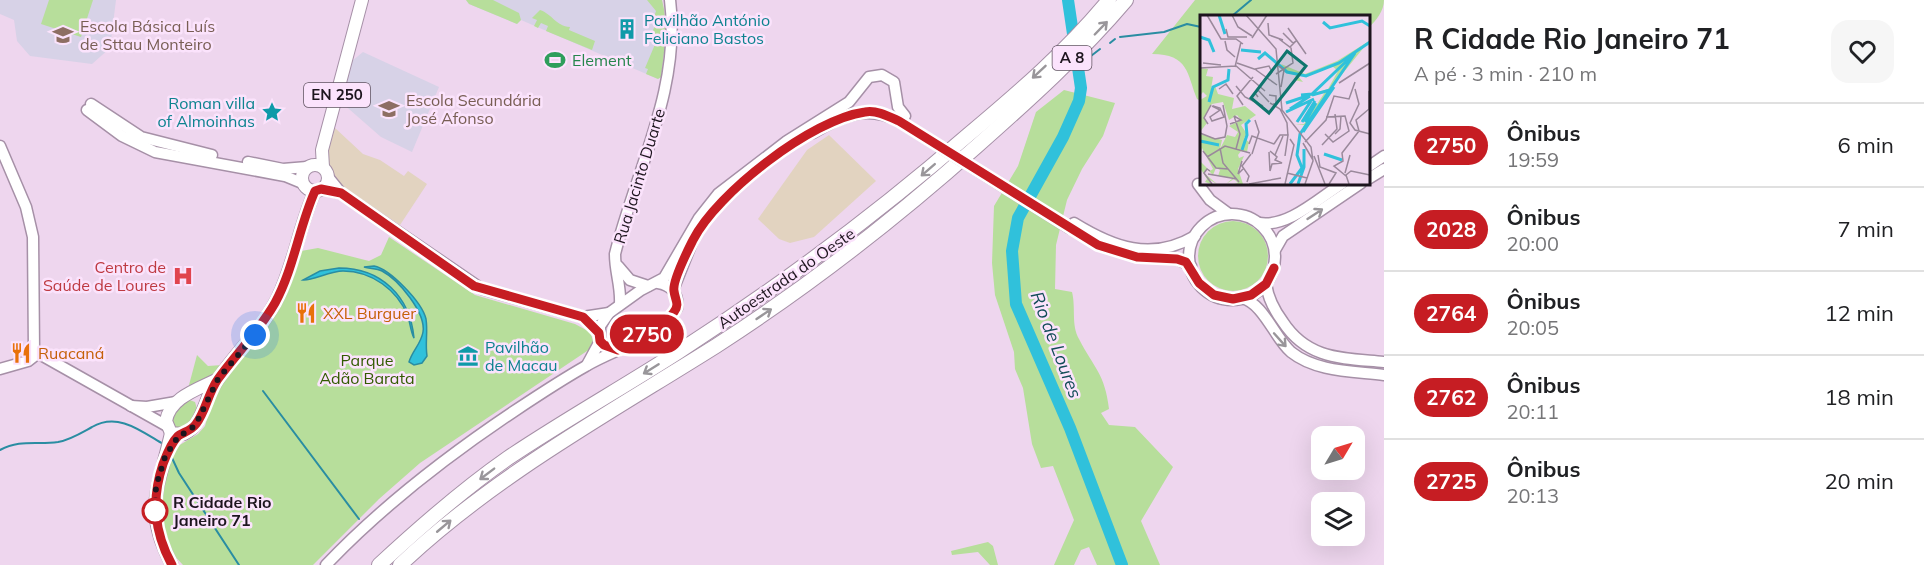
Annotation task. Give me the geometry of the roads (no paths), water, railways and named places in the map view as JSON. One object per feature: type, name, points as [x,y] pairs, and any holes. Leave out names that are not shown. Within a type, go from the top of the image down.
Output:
[{"type":"highway","name":"Autoestrada do Oeste","points":[[400,565],[467,507],[514,473],[717,344],[860,246],[1009,109],[1109,0]]},
{"type":"highway","name":"Autoestrada do Oeste","points":[[379,565],[421,527],[507,459],[678,353],[829,249],[1071,59],[1126,0]]},
{"type":"main road","name":"EN 250","points":[[218,379],[263,322],[286,276],[311,188],[302,173],[317,169],[362,0]]},
{"type":"main road","name":"Rua Jacinto Duarte","points":[[620,304],[621,286],[615,260],[664,92],[672,34],[670,0]]},
{"type":"main road","points":[[587,365],[609,313],[669,272],[699,218],[718,194],[787,141],[849,102],[869,77],[876,75],[889,78],[897,88],[896,101],[902,119]]},
{"type":"main road","points":[[861,87],[860,99],[876,112],[902,119],[1072,226],[1098,245],[1118,253],[1177,259],[1191,266]]},
{"type":"main road","points":[[326,565],[370,522],[436,466],[514,411],[587,365],[639,341],[673,314],[678,303],[674,290],[703,223],[730,192],[764,165],[819,129],[854,115],[887,111],[896,101]]},
{"type":"main road","points":[[89,107],[129,132],[161,144],[283,169],[317,169],[341,193],[474,286],[583,317],[609,313]]},
{"type":"main road","points":[[111,122],[122,136],[155,152],[285,176],[311,188],[341,193]]},
{"type":"main road","points":[[0,146],[26,207],[33,237],[32,344],[37,354],[172,431],[193,429],[218,379]]},
{"type":"main road","points":[[1369,166],[1384,156]]},
{"type":"main road","points":[[311,188],[317,169]]},
{"type":"main road","points":[[1369,178],[1384,169]]},
{"type":"main road","points":[[1229,214],[1214,204],[1198,184],[1206,208],[1203,225],[1191,246],[1191,266],[1199,283],[1214,295],[1223,298],[1242,298],[1259,290],[1266,284],[1274,268],[1275,250],[1269,235],[1259,223]]},
{"type":"main road","points":[[1203,225],[1229,214],[1245,216],[1259,223],[1273,224],[1284,220],[1341,184]]},
{"type":"main road","points":[[1275,250],[1283,236],[1360,184]]},
{"type":"main road","points":[[1072,226],[1101,240],[1137,250],[1167,249],[1195,236]]},
{"type":"main road","name":"Rua Jacinto Duarte","points":[[615,260],[627,278],[674,290]]},
{"type":"main road","points":[[1266,284],[1273,306],[1290,332],[1304,346],[1337,357],[1384,362]]},
{"type":"main road","points":[[1242,298],[1257,307],[1279,340],[1293,353],[1313,365],[1384,375]]},
{"type":"main road","points":[[583,317],[610,349],[618,350]]},
{"type":"main road","points":[[0,369],[28,361],[37,354]]},
{"type":"main road","points":[[172,565],[163,549],[154,508],[156,486],[172,431],[167,416],[181,399],[218,379]]},
{"type":"main road","points":[[128,405],[147,407],[181,399],[198,398],[202,409]]},
{"type":"water","points":[[364,267],[381,268],[396,280],[412,296],[423,312],[427,324],[427,356],[422,363],[414,365],[409,362],[423,332],[423,324],[416,307],[389,275],[380,270]]},
{"type":"water","points":[[339,268],[368,273],[391,287],[400,297],[406,309],[411,323],[414,338],[408,316],[397,298],[373,278],[364,274],[343,271],[303,280],[320,271]]},
{"type":"waterway","name":"Rio de Loures","points":[[1068,0],[1081,88],[1079,101],[1063,137],[1018,218],[1012,251],[1016,304],[1070,428],[1122,565]]},
{"type":"waterway","points":[[1233,15],[1251,0]]},
{"type":"waterway","points":[[1120,37],[1164,32],[1187,24],[1200,27]]},
{"type":"waterway","points":[[1110,43],[1115,39]]},
{"type":"waterway","points":[[1078,66],[1100,49]]},
{"type":"waterway","points":[[263,391],[359,519]]},
{"type":"waterway","points":[[0,450],[22,443],[62,441],[102,423],[111,422],[129,425],[163,444]]},
{"type":"waterway","points":[[172,458],[179,473],[239,565]]},
{"type":"place","name":"Pavilhão António Feliciano Bastos","points":[[627,29]]},
{"type":"place","name":"Escola Básica Luís de Sttau Monteiro","points":[[63,35]]},
{"type":"place","name":"Element","points":[[555,60]]},
{"type":"place","name":"Escola Secundária José Afonso","points":[[389,109]]},
{"type":"place","name":"Roman villa of Almoinhas","points":[[272,112]]},
{"type":"place","name":"Centro de Saúde de Loures","points":[[183,276]]},
{"type":"place","name":"XXL Burguer","points":[[306,313]]},
{"type":"place","name":"Ruacaná","points":[[21,353]]},
{"type":"place","name":"Pavilhão de Macau","points":[[468,356]]},
{"type":"place","name":"R Cidade Rio Janeiro 71","points":[[155,511]]},
{"type":"park label","name":"Parque Adão Barata","points":[[367,369]]}]
